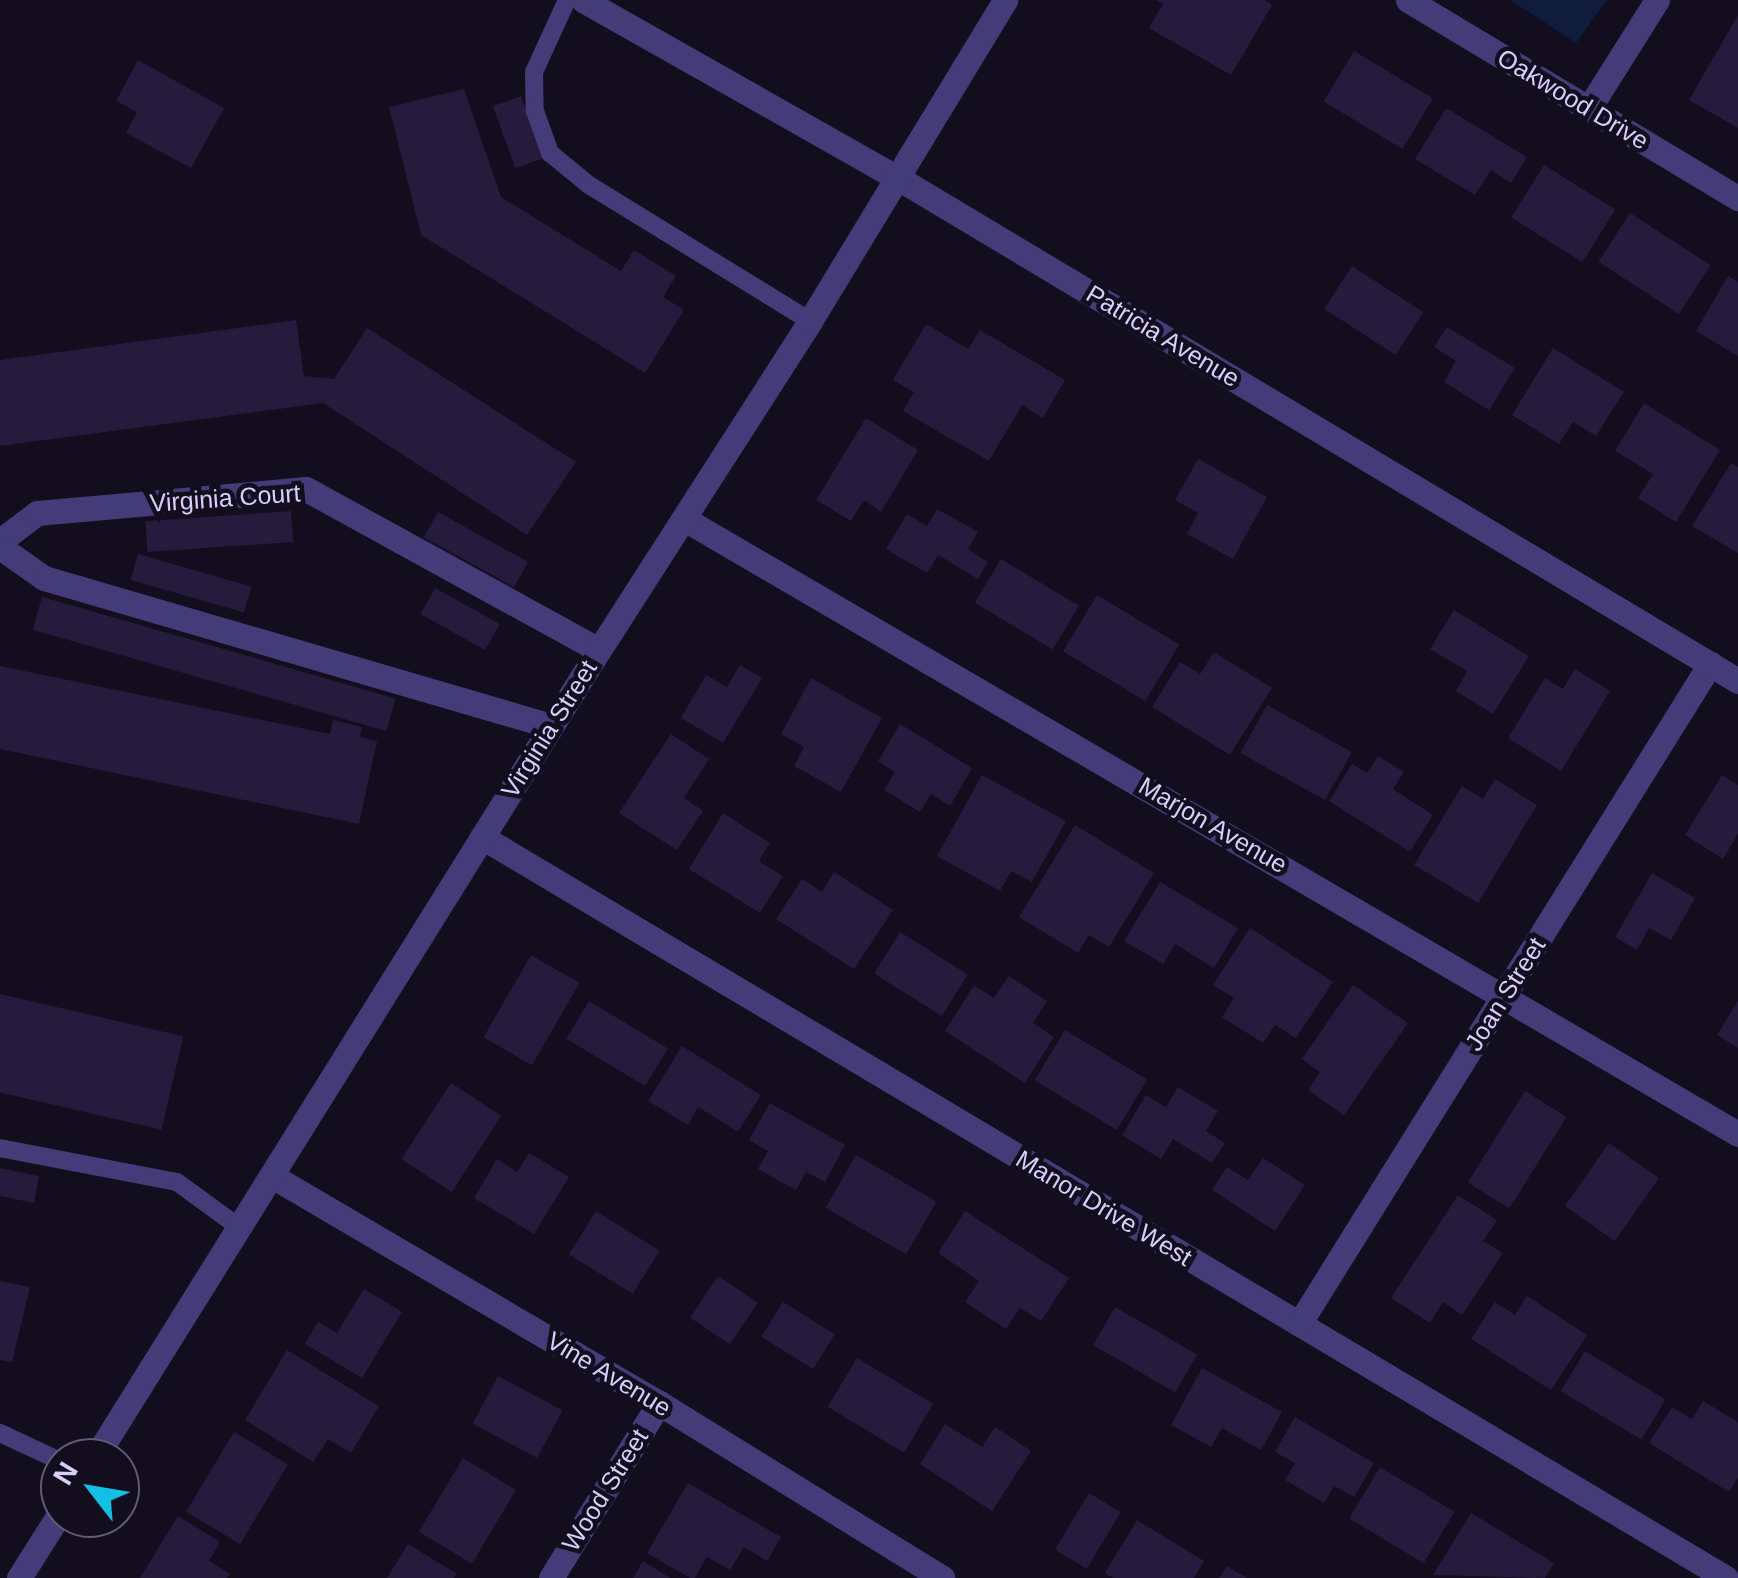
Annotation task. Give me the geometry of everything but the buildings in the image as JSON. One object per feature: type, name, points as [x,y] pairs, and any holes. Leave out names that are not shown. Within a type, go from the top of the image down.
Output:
[{"type":"street","name":"Patricia Avenue","points":[[583,0],[898,178],[1738,680]]},
{"type":"street","name":"Virginia Street","points":[[108,1438],[598,650],[686,520],[1005,0]]},
{"type":"street","name":"Oakwood Drive","points":[[1408,0],[1738,198]]},
{"type":"street","points":[[1589,108],[1658,0]]},
{"type":"street","name":"Virginia Court","points":[[551,726],[44,578],[0,544],[37,513],[306,489],[598,650]]},
{"type":"street","name":"Marjon Avenue","points":[[686,520],[1738,1134]]},
{"type":"street","name":"Joan Street","points":[[1299,1324],[1710,664]]},
{"type":"street","name":"Manor Drive West","points":[[482,837],[1726,1578]]},
{"type":"street","name":"Vine Avenue","points":[[272,1176],[660,1403],[942,1578]]},
{"type":"street","name":"Wood Street","points":[[551,1578],[660,1403]]},
{"type":"street","points":[[19,1578],[44,1538]]},
{"type":"lane","points":[[568,0],[534,72],[534,111],[550,153],[589,185],[810,321]]},
{"type":"lane","points":[[0,1148],[178,1182],[240,1228]]},
{"type":"lane","points":[[0,1433],[40,1452]]},
{"type":"water","points":[[1510,0],[1607,0],[1576,43]]}]
